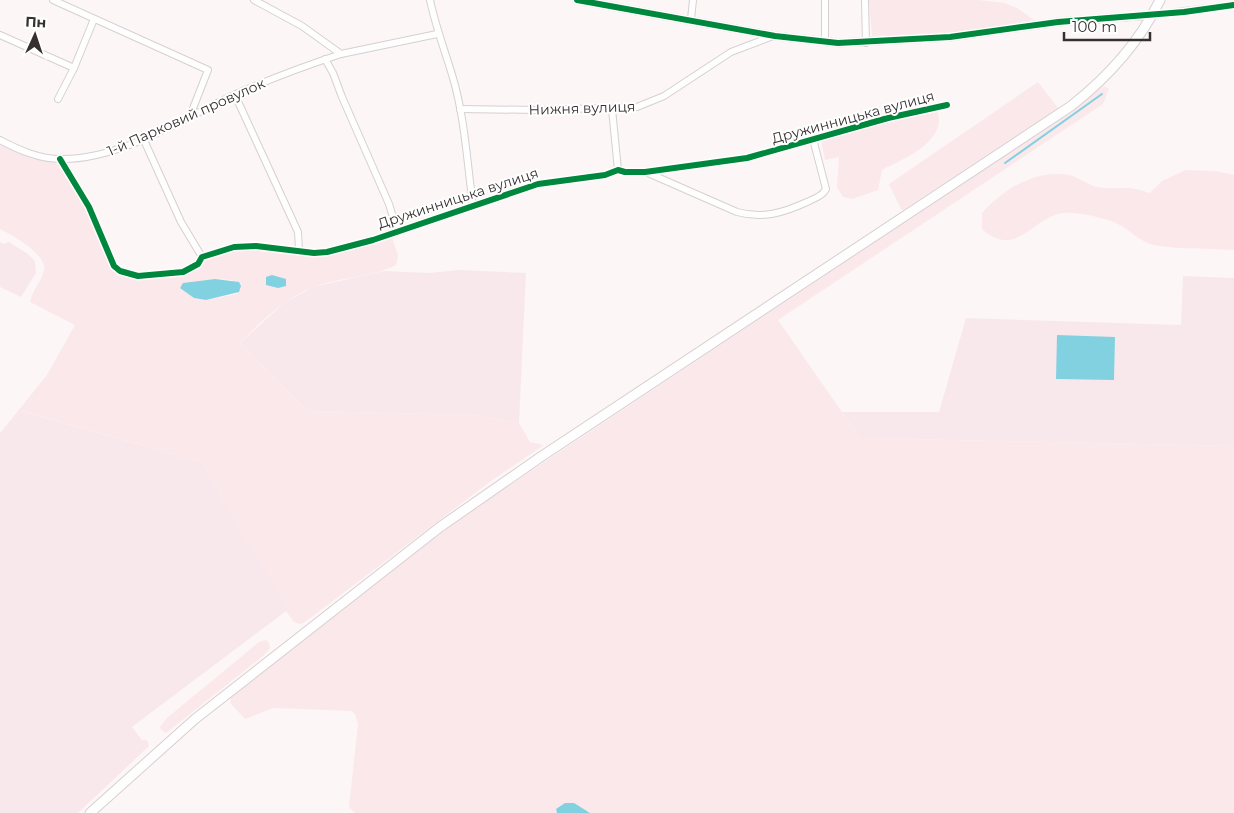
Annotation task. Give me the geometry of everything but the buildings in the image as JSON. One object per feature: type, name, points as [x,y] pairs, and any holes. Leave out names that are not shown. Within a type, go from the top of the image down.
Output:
[{"type":"main road","points":[[90,813],[157,751],[235,686],[440,527],[557,446],[1071,106],[1095,88],[1115,67],[1153,15],[1160,0]]},
{"type":"street","points":[[54,0],[208,70],[190,116]]},
{"type":"street","points":[[68,7],[71,0]]},
{"type":"street","points":[[256,0],[302,26],[341,54]]},
{"type":"street","points":[[430,0],[437,34],[453,78],[460,109],[473,205]]},
{"type":"street","points":[[577,0],[599,2],[775,36],[825,42],[866,43],[950,37],[1058,22],[1153,15],[1234,5]]},
{"type":"street","points":[[691,19],[693,0]]},
{"type":"street","points":[[825,0],[825,42]]},
{"type":"street","points":[[865,0],[866,43]]},
{"type":"street","points":[[58,99],[74,68],[94,19]]},
{"type":"street","name":"1-й Парковий провулок","points":[[0,140],[26,152],[60,159],[98,156],[143,138],[235,94],[325,59],[437,34]]},
{"type":"street","points":[[0,35],[74,68]]},
{"type":"street","name":"Нижня вулиця","points":[[460,109],[612,109],[649,104],[731,52],[775,36]]},
{"type":"street","points":[[325,59],[330,66],[389,204],[397,230]]},
{"type":"street","points":[[235,94],[298,232],[299,250]]},
{"type":"street","name":"Дружинницька вулиця","points":[[60,159],[89,207],[114,266],[128,275],[144,276],[183,272],[198,264],[202,256],[234,246],[299,250],[314,253],[327,252],[374,240],[397,230],[538,184],[605,174],[618,170],[645,172],[759,156],[813,139],[947,105]]},
{"type":"street","points":[[612,109],[618,170]]},
{"type":"street","points":[[143,138],[182,222],[202,256]]},
{"type":"street","points":[[645,172],[661,177],[686,191],[708,198],[737,212],[751,216],[773,214],[787,211],[824,192],[826,189],[813,139]]},
{"type":"shaded area","points":[[869,0],[979,0],[1004,3],[1017,8],[1034,20],[956,32],[872,36]]},
{"type":"shaded area","points":[[1038,82],[1058,108],[903,210],[901,209],[889,184]]},
{"type":"shaded area","points":[[1104,86],[1109,89],[1103,104],[778,320],[860,438],[1234,446],[1234,813],[590,813],[588,811],[556,809],[557,813],[355,813],[349,807],[358,724],[355,714],[351,711],[273,708],[245,719],[231,704],[230,698],[396,566],[481,504],[1068,114]]},
{"type":"shaded area","points":[[938,111],[939,125],[929,142],[906,158],[882,170],[878,190],[852,199],[843,197],[837,187],[839,157],[825,160],[821,140],[846,131]]},
{"type":"shaded area","points":[[0,143],[32,159],[50,160],[59,165],[78,191],[120,274],[131,279],[190,272],[205,259],[235,249],[294,252],[318,257],[392,237],[398,256],[396,265],[376,273],[324,284],[304,291],[274,311],[240,343],[307,411],[475,415],[519,423],[530,442],[544,445],[491,481],[305,622],[300,624],[294,622],[286,611],[288,608],[201,462],[22,411],[0,433],[47,375],[75,325],[30,302],[43,274],[43,264],[35,252],[28,246],[0,229]],"holes":[[[215,279],[232,280],[237,294],[206,300],[194,298],[181,287],[186,283]]]},
{"type":"shaded area","points":[[1186,170],[1216,171],[1234,175],[1234,250],[1154,245],[1113,222],[1073,213],[1059,214],[1048,218],[1017,238],[1007,240],[995,238],[982,229],[982,213],[990,204],[1010,189],[1033,178],[1044,175],[1069,175],[1097,187],[1130,188],[1150,193],[1162,181]]},
{"type":"shaded area","points":[[0,242],[3,244],[9,242],[28,254],[35,261],[36,273],[21,297],[0,287]]},
{"type":"shaded area","points":[[460,270],[526,273],[519,423],[475,415],[307,411],[240,343],[284,303],[313,287],[384,271],[429,273]]},
{"type":"shaded area","points":[[1183,276],[1234,278],[1234,446],[860,438],[842,412],[939,412],[966,318],[1181,325]]},
{"type":"shaded area","points":[[21,411],[201,462],[289,609],[132,727],[142,740],[147,740],[149,746],[78,813],[0,813],[0,433]]},
{"type":"shaded area","points":[[266,640],[270,648],[263,656],[166,733],[159,728],[167,718],[259,642]]},
{"type":"water","points":[[272,275],[286,279],[286,286],[278,288],[266,285],[266,277]]},
{"type":"water","points":[[215,279],[239,282],[241,286],[239,292],[206,300],[194,298],[180,288],[183,283]]},
{"type":"water","points":[[1057,335],[1115,337],[1114,380],[1056,379]]},
{"type":"water","points":[[565,803],[574,803],[590,813],[557,813],[556,809]]},
{"type":"waterway","points":[[1005,163],[1102,94]]},
{"type":"cycle path","points":[[577,0],[775,36],[838,43],[950,37],[1058,22],[1184,12],[1234,5]]},
{"type":"cycle path","points":[[60,159],[89,207],[114,266],[120,271],[138,276],[183,272],[198,264],[202,257],[234,247],[256,246],[314,253],[327,252],[373,240],[538,184],[605,175],[618,170],[645,172],[747,158],[888,118],[947,105]]}]
